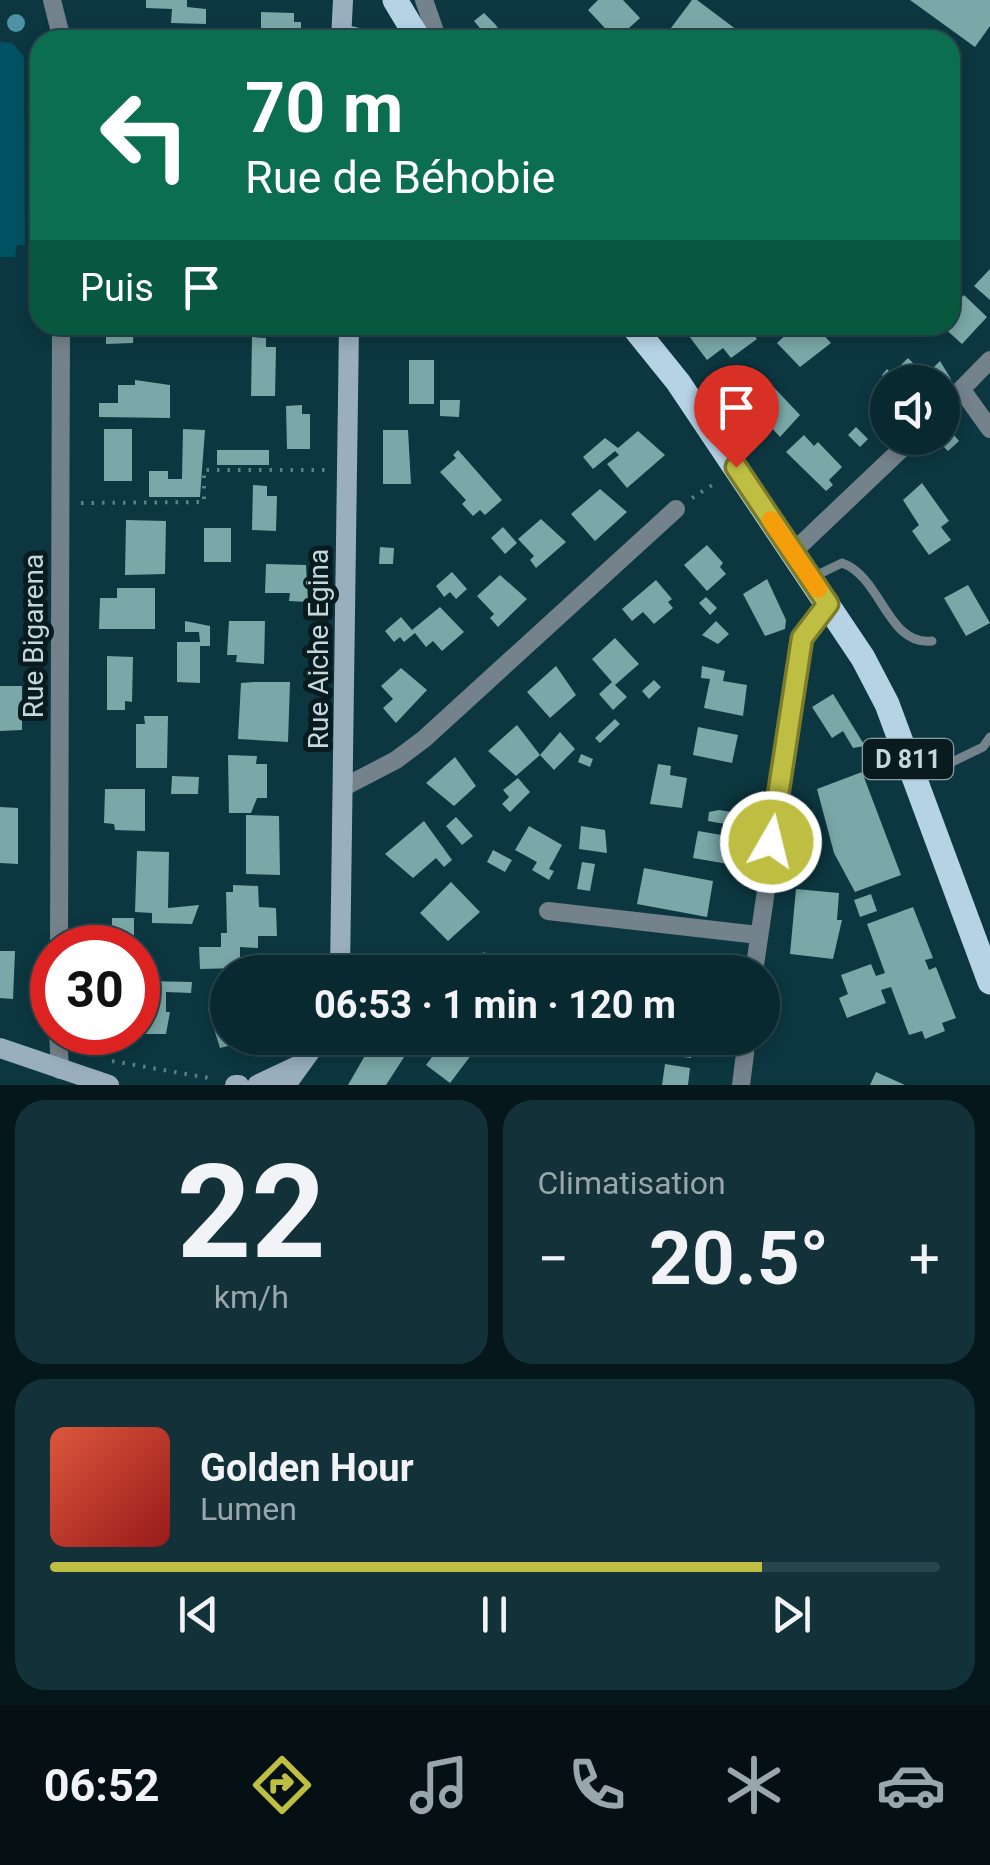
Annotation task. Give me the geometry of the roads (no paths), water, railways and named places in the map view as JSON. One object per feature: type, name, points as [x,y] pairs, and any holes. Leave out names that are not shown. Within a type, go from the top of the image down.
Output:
[{"type":"main road","points":[[395,0],[413,30]]},
{"type":"main road","name":"D 811","points":[[640,335],[678,382],[811,578],[886,704],[990,982]]},
{"type":"street","points":[[52,0],[60,30]]},
{"type":"street","points":[[342,30],[344,0]]},
{"type":"street","points":[[419,30],[424,0]]},
{"type":"street","points":[[419,30],[424,0]]},
{"type":"street","name":"Rue Bigarena","points":[[58,925],[61,335]]},
{"type":"street","name":"Rue Aiche Egina","points":[[341,955],[346,786],[348,335]]},
{"type":"street","points":[[990,360],[962,390],[990,429]]},
{"type":"street","points":[[793,552],[894,455]]},
{"type":"street","points":[[346,786],[396,760],[424,739],[676,509]]},
{"type":"street","points":[[756,955],[802,638],[828,604]]},
{"type":"street","points":[[548,911],[758,936]]},
{"type":"street","points":[[0,1048],[110,1085]]},
{"type":"street","points":[[59,1055],[60,1070]]},
{"type":"street","points":[[286,1085],[308,1055]]},
{"type":"street","points":[[741,1085],[745,1055]]},
{"type":"street","points":[[257,1085],[303,1063]]},
{"type":"lane","points":[[811,578],[842,563],[855,568],[905,636],[918,642],[932,641]]},
{"type":"lane","points":[[916,779],[983,746],[990,737]]}]
